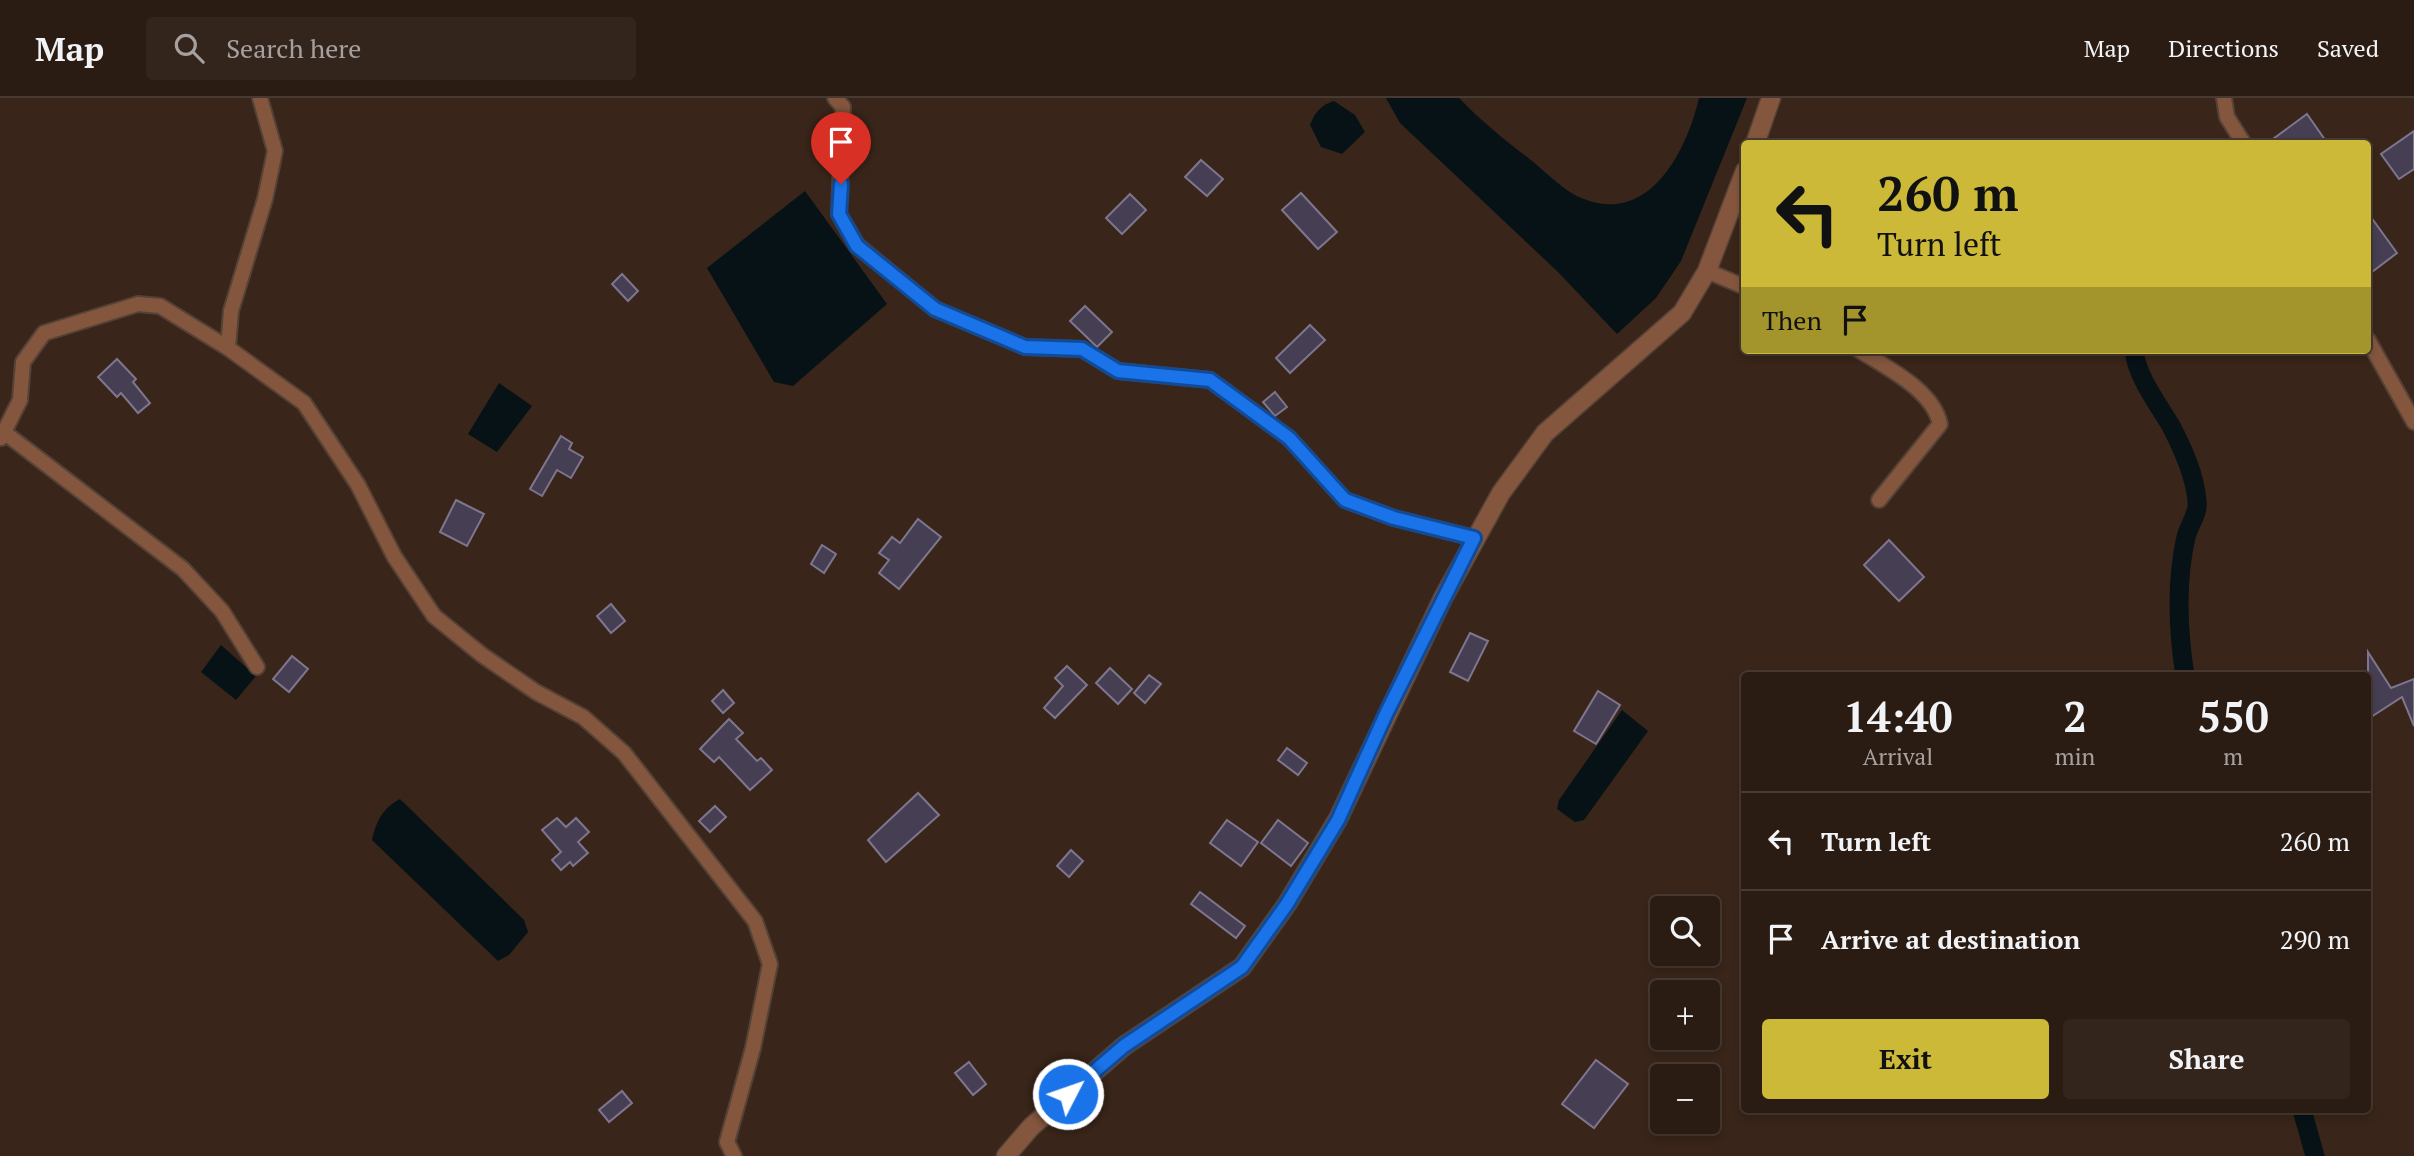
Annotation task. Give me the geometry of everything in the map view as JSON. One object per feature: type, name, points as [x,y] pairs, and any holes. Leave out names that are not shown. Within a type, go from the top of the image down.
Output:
[{"type":"street","points":[[228,348],[231,311],[265,199],[275,150],[260,98]]},
{"type":"street","points":[[835,98],[844,107],[839,214],[857,246],[935,309],[1025,347],[1082,349],[1118,371],[1210,380],[1289,438],[1345,500],[1394,518],[1474,538]]},
{"type":"street","points":[[1756,140],[1771,98]]},
{"type":"street","points":[[2224,98],[2227,117],[2241,140]]},
{"type":"street","points":[[1006,1156],[1031,1127],[1124,1046],[1242,967],[1287,904],[1338,820],[1386,714],[1474,538],[1501,493],[1545,433],[1682,313],[1707,271],[1741,182]]},
{"type":"street","points":[[1707,271],[1741,285]]},
{"type":"street","points":[[257,667],[222,611],[183,569],[3,436],[20,400],[23,362],[44,333],[138,304],[160,306],[228,348],[304,403],[358,485],[394,556],[434,617],[482,656],[536,692],[583,717],[624,753],[755,922],[771,964],[753,1048],[727,1142],[734,1156]]},
{"type":"street","points":[[2371,345],[2414,422]]},
{"type":"street","points":[[1866,354],[1929,400],[1938,413],[1940,424],[1879,500]]},
{"type":"shaded area","points":[[1386,98],[1459,98],[1494,131],[1564,188],[1584,199],[1607,204],[1628,202],[1646,192],[1662,178],[1685,139],[1699,98],[1747,98],[1681,261],[1656,298],[1617,334],[1558,272],[1400,123]]},
{"type":"shaded area","points":[[1334,101],[1355,115],[1365,132],[1342,154],[1321,147],[1310,125],[1319,110]]},
{"type":"shaded area","points":[[805,191],[887,304],[793,386],[774,382],[707,268]]},
{"type":"shaded area","points":[[499,383],[532,406],[497,452],[468,434]]},
{"type":"shaded area","points":[[221,645],[256,676],[236,700],[201,672]]},
{"type":"shaded area","points":[[1622,710],[1648,731],[1584,820],[1575,822],[1557,809],[1559,800]]},
{"type":"shaded area","points":[[400,799],[524,920],[528,932],[509,955],[498,961],[372,840],[381,816]]},
{"type":"building","points":[[2307,114],[2325,140],[2271,140]]},
{"type":"building","points":[[2414,131],[2414,169],[2399,179],[2381,154]]},
{"type":"building","points":[[1201,160],[1223,179],[1207,196],[1185,177]]},
{"type":"building","points":[[1301,193],[1337,232],[1318,249],[1282,210]]},
{"type":"building","points":[[1130,194],[1146,210],[1122,234],[1106,218]]},
{"type":"building","points":[[2371,217],[2397,253],[2371,273]]},
{"type":"building","points":[[622,274],[638,291],[628,301],[612,284]]},
{"type":"building","points":[[1085,306],[1112,332],[1097,347],[1070,321]]},
{"type":"building","points":[[1310,325],[1325,340],[1290,373],[1276,358]]},
{"type":"building","points":[[117,359],[136,379],[133,382],[150,403],[138,413],[121,393],[117,397],[98,377]]},
{"type":"building","points":[[1275,392],[1287,407],[1275,416],[1263,402]]},
{"type":"building","points":[[561,436],[572,443],[569,449],[583,457],[571,478],[557,470],[542,496],[530,489]]},
{"type":"building","points":[[456,500],[484,514],[467,546],[440,532]]},
{"type":"building","points":[[918,519],[941,537],[899,589],[879,573],[889,560],[879,553],[892,537],[900,543]]},
{"type":"building","points":[[1889,540],[1924,577],[1899,601],[1864,565]]},
{"type":"building","points":[[822,545],[836,554],[824,573],[811,564]]},
{"type":"building","points":[[611,604],[625,621],[611,633],[597,616]]},
{"type":"building","points":[[1470,633],[1488,641],[1468,681],[1450,672]]},
{"type":"building","points":[[2368,652],[2391,688],[2414,679],[2414,726],[2402,697],[2371,717],[2371,672],[2368,672]]},
{"type":"building","points":[[292,656],[308,669],[289,692],[273,679]]},
{"type":"building","points":[[1067,666],[1087,685],[1055,718],[1044,708],[1063,686],[1055,678]]},
{"type":"building","points":[[1110,668],[1132,689],[1118,704],[1096,683]]},
{"type":"building","points":[[1149,675],[1161,684],[1145,703],[1134,693]]},
{"type":"building","points":[[723,690],[734,703],[723,713],[712,701]]},
{"type":"building","points":[[1598,691],[1620,705],[1596,744],[1574,731]]},
{"type":"building","points":[[729,719],[743,733],[736,739],[757,761],[761,758],[772,770],[750,790],[719,757],[714,762],[700,749]]},
{"type":"building","points":[[1287,748],[1307,763],[1298,775],[1278,760]]},
{"type":"building","points":[[918,793],[939,815],[886,862],[868,840]]},
{"type":"building","points":[[715,806],[726,817],[710,832],[699,821]]},
{"type":"building","points":[[557,818],[566,827],[576,818],[589,832],[578,842],[588,853],[573,866],[570,862],[561,870],[552,860],[561,852],[542,830]]},
{"type":"building","points":[[1227,820],[1258,842],[1241,866],[1210,843]]},
{"type":"building","points":[[1278,820],[1308,843],[1291,866],[1261,843]]},
{"type":"building","points":[[1071,850],[1083,861],[1069,877],[1057,866]]},
{"type":"building","points":[[1200,892],[1245,926],[1236,938],[1191,904]]},
{"type":"building","points":[[1596,1060],[1628,1084],[1594,1128],[1562,1104]]},
{"type":"building","points":[[969,1062],[986,1084],[973,1095],[955,1073]]},
{"type":"building","points":[[622,1091],[632,1103],[609,1122],[599,1110]]},
{"type":"waterway","points":[[2135,354],[2143,379],[2184,453],[2196,491],[2197,510],[2186,537],[2179,588],[2185,672]]},
{"type":"waterway","points":[[2303,1113],[2315,1156]]},
{"type":"route","points":[[841,184],[839,214],[857,246],[935,309],[1025,347],[1082,349],[1118,371],[1210,380],[1289,438],[1345,500],[1394,518],[1474,538],[1386,714],[1338,820],[1287,904],[1242,967],[1124,1046],[1068,1094]]}]
